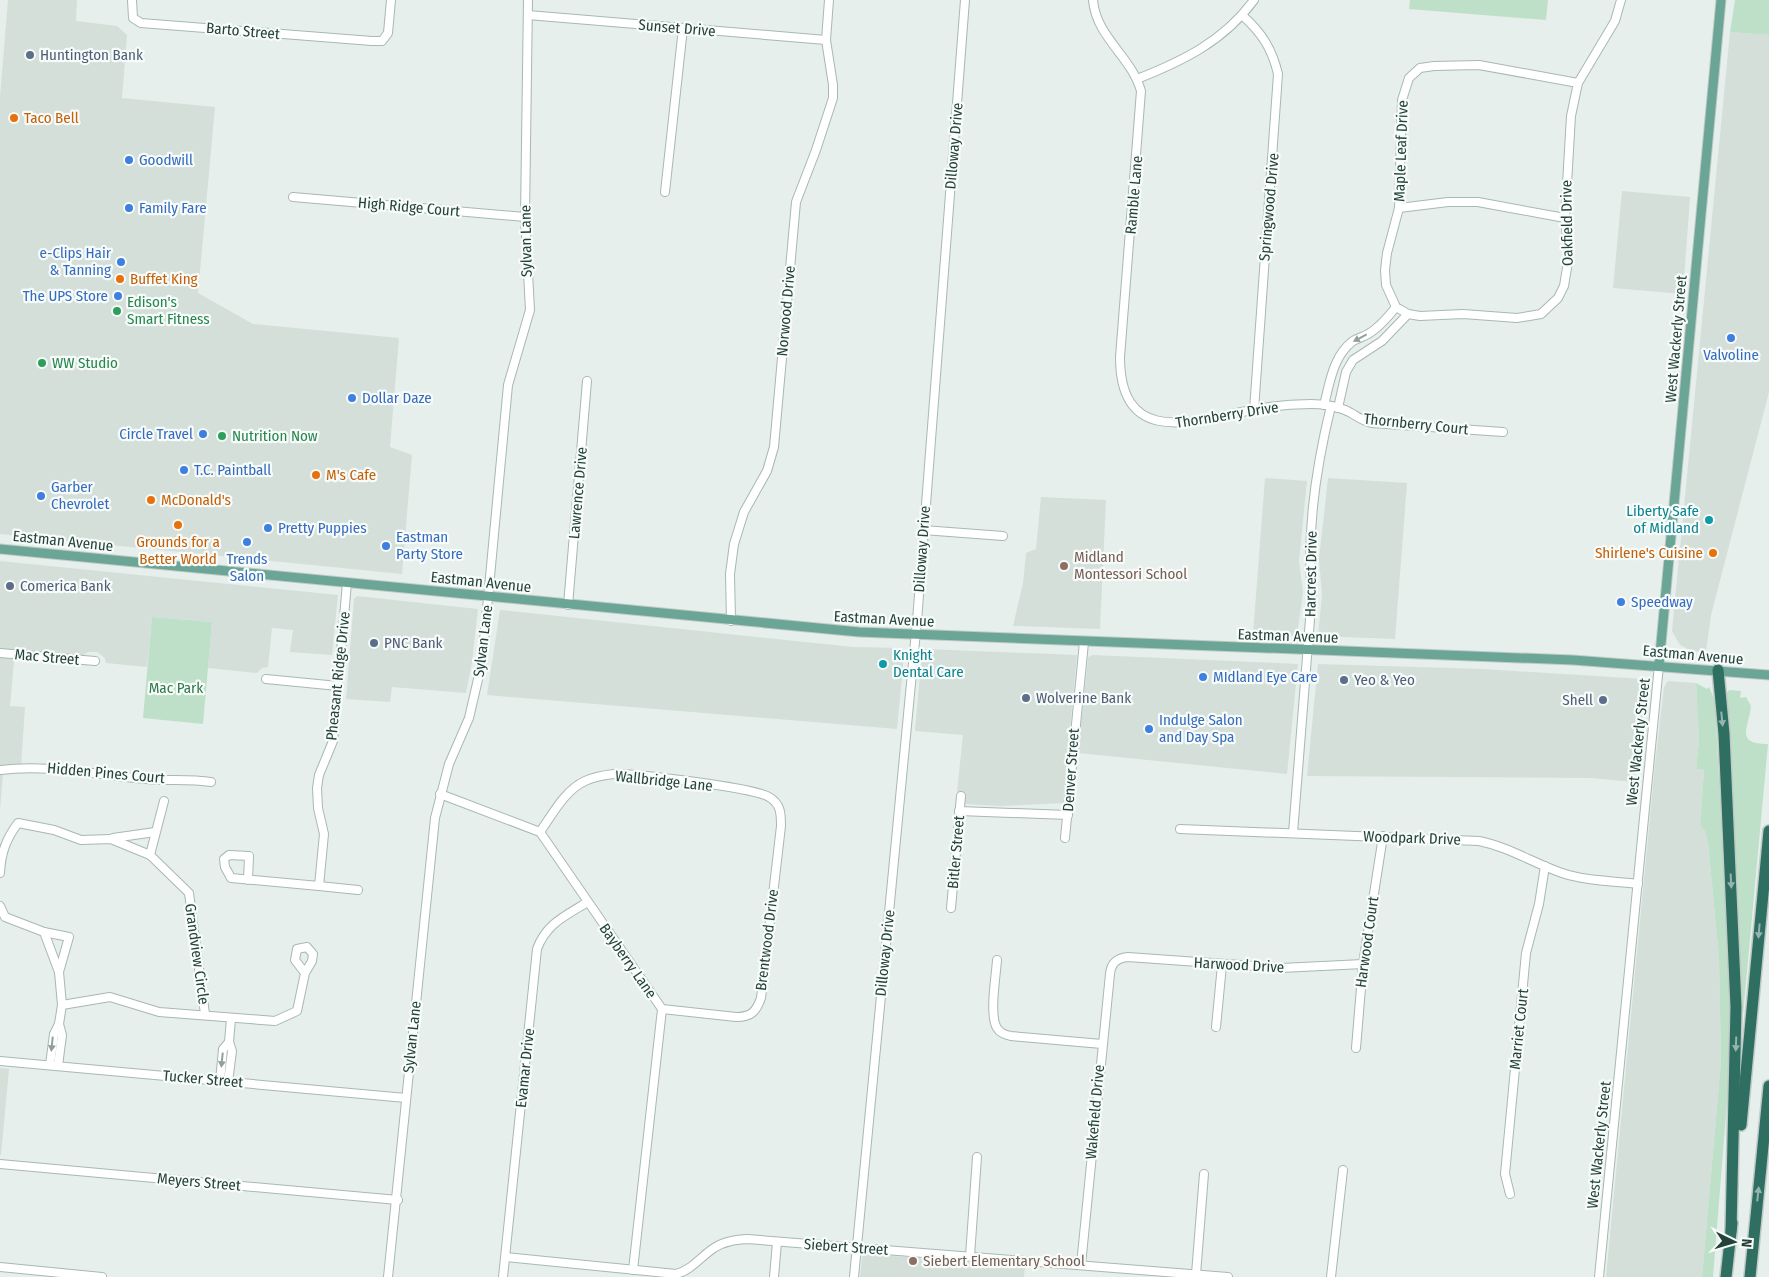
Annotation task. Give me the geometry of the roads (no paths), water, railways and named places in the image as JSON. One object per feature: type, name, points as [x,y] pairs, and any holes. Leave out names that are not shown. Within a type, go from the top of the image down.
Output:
[{"type":"highway","points":[[1718,670],[1724,734],[1736,1007],[1731,1231]]},
{"type":"highway","points":[[1726,1277],[1769,831]]},
{"type":"highway","points":[[1750,1277],[1769,1088]]},
{"type":"main road","name":"West Wackerly Street","points":[[1659,665],[1721,0]]},
{"type":"main road","name":"Eastman Avenue","points":[[0,549],[731,621],[916,635],[1659,665],[1769,675]]},
{"type":"street","name":"Barto Street","points":[[132,0],[133,18],[141,23],[372,41],[382,40],[388,33],[391,0]]},
{"type":"street","name":"Sylvan Lane","points":[[388,1277],[398,1200],[406,1098],[435,818],[449,764],[469,718],[482,662],[500,482],[501,433],[508,385],[530,310],[525,217],[528,0]]},
{"type":"street","name":"Norwood Drive","points":[[731,621],[730,574],[734,544],[744,512],[767,471],[774,447],[796,202],[833,98],[833,85],[826,40],[829,0]]},
{"type":"street","name":"Dilloway Drive","points":[[854,1277],[916,635],[965,0]]},
{"type":"street","name":"Ramble Lane","points":[[1092,0],[1096,21],[1130,66],[1141,91],[1141,111],[1120,357],[1123,387],[1131,402]]},
{"type":"street","points":[[1137,79],[1195,54],[1221,37],[1243,16],[1254,0]]},
{"type":"street","name":"Oakfield Drive","points":[[1396,307],[1408,314],[1420,316],[1463,314],[1517,318],[1542,314],[1558,298],[1568,272],[1569,247],[1565,218],[1568,142],[1578,83],[1615,21],[1622,0]]},
{"type":"street","name":"Sunset Drive","points":[[528,15],[826,40]]},
{"type":"street","name":"Springwood Drive","points":[[1243,16],[1258,29],[1266,41],[1273,54],[1278,74],[1254,410]]},
{"type":"street","points":[[665,192],[682,28]]},
{"type":"street","name":"Maple Leaf Drive","points":[[1396,307],[1386,285],[1385,270],[1387,253],[1399,208],[1402,100],[1409,78],[1420,68],[1434,66],[1493,66],[1578,83]]},
{"type":"street","name":"High Ridge Court","points":[[293,197],[525,217]]},
{"type":"street","points":[[1399,208],[1448,202],[1478,202],[1565,218]]},
{"type":"street","points":[[1331,406],[1333,368],[1341,355],[1353,342],[1369,333],[1384,321],[1396,307]]},
{"type":"street","points":[[1331,406],[1353,360],[1382,341],[1408,314]]},
{"type":"street","name":"Lawrence Drive","points":[[568,605],[587,381]]},
{"type":"street","name":"Thornberry Drive","points":[[1131,402],[1150,418],[1172,424],[1184,424],[1254,410],[1299,405],[1331,406]]},
{"type":"street","name":"Thornberry Court","points":[[1331,406],[1363,421],[1503,432]]},
{"type":"street","name":"Harcrest Drive","points":[[1293,833],[1312,594],[1308,559],[1317,475],[1331,406]]},
{"type":"street","points":[[923,530],[1003,536]]},
{"type":"street","name":"Pheasant Ridge Drive","points":[[319,886],[324,834],[318,808],[317,788],[319,775],[333,741],[348,583]]},
{"type":"street","name":"Denver Street","points":[[1066,838],[1084,642]]},
{"type":"street","name":"Mac Street","points":[[0,653],[95,661]]},
{"type":"street","name":"West Wackerly Street","points":[[1600,1277],[1659,665]]},
{"type":"street","points":[[266,679],[338,686]]},
{"type":"street","name":"Hidden Pines Court","points":[[0,770],[28,766],[148,779],[189,779],[212,782]]},
{"type":"street","name":"Wallbridge Lane","points":[[540,832],[568,794],[583,782],[601,776],[616,774],[684,781],[762,793],[778,804]]},
{"type":"street","points":[[440,794],[540,832]]},
{"type":"street","name":"Bitler Street","points":[[951,908],[961,796]]},
{"type":"street","points":[[150,855],[164,801]]},
{"type":"street","name":"Brentwood Drive","points":[[662,1010],[748,1017],[756,1010],[761,998],[781,826],[781,814],[778,804]]},
{"type":"street","points":[[959,812],[1068,815]]},
{"type":"street","name":"Grandview Circle","points":[[0,873],[1,855],[8,836],[18,823],[54,830],[81,840],[111,839],[155,832]]},
{"type":"street","name":"Woodpark Drive","points":[[1180,828],[1480,841],[1519,852],[1545,866],[1585,879],[1638,884]]},
{"type":"street","name":"Bayberry Lane","points":[[540,832],[586,902],[662,1010],[633,1270]]},
{"type":"street","name":"Harwood Court","points":[[1356,1048],[1363,964],[1383,836]]},
{"type":"street","name":"Grandview Circle","points":[[62,1005],[110,997],[159,1012],[205,1014],[188,893],[150,855],[111,839]]},
{"type":"street","name":"Marriet Court","points":[[1510,1194],[1505,1174],[1526,953],[1539,904],[1545,866]]},
{"type":"street","points":[[248,880],[358,890]]},
{"type":"street","name":"Evamar Drive","points":[[504,1277],[537,949],[542,936],[552,924],[586,902]]},
{"type":"street","points":[[0,906],[6,917],[44,932],[69,937],[59,972]]},
{"type":"street","points":[[44,932],[59,972],[62,1005],[59,1024],[54,1034],[54,1066]]},
{"type":"street","name":"Harwood Drive","points":[[1116,961],[1128,957],[1281,968],[1363,964]]},
{"type":"street","points":[[997,960],[994,1015],[996,1027],[1002,1034],[1102,1044]]},
{"type":"street","name":"Wakefield Drive","points":[[1081,1265],[1102,1044],[1111,966],[1116,961]]},
{"type":"street","points":[[1216,1027],[1222,965]]},
{"type":"street","points":[[205,1014],[232,1019],[275,1021],[297,1011],[305,973]]},
{"type":"street","points":[[224,1081],[224,1049],[228,1042],[232,1019]]},
{"type":"street","name":"Tucker Street","points":[[0,1061],[406,1098]]},
{"type":"street","points":[[970,1256],[977,1157]]},
{"type":"street","name":"Meyers Street","points":[[0,1164],[398,1200]]},
{"type":"street","points":[[1331,1277],[1343,1170]]},
{"type":"street","points":[[1196,1274],[1204,1174]]},
{"type":"street","name":"Siebert Street","points":[[506,1257],[676,1274],[685,1272],[715,1247],[730,1241],[747,1239],[1228,1277]]},
{"type":"street","points":[[774,1277],[777,1242]]},
{"type":"street","points":[[0,1267],[102,1277]]},
{"type":"place","name":"Huntington Bank","points":[[30,55]]},
{"type":"place","name":"Taco Bell","points":[[14,118]]},
{"type":"place","name":"Goodwill","points":[[129,160]]},
{"type":"place","name":"Family Fare","points":[[129,208]]},
{"type":"place","name":"e-Clips Hair & Tanning","points":[[121,262]]},
{"type":"place","name":"Buffet King","points":[[120,279]]},
{"type":"place","name":"The UPS Store","points":[[118,296]]},
{"type":"place","name":"Edison's Smart Fitness","points":[[117,311]]},
{"type":"place","name":"Valvoline","points":[[1731,338]]},
{"type":"place","name":"WW Studio","points":[[42,363]]},
{"type":"place","name":"Dollar Daze","points":[[352,398]]},
{"type":"place","name":"Circle Travel","points":[[203,434]]},
{"type":"place","name":"Nutrition Now","points":[[222,436]]},
{"type":"place","name":"T.C. Paintball","points":[[184,470]]},
{"type":"place","name":"M's Cafe","points":[[316,475]]},
{"type":"place","name":"Garber Chevrolet","points":[[41,496]]},
{"type":"place","name":"McDonald's","points":[[151,500]]},
{"type":"place","name":"Liberty Safe of Midland","points":[[1709,520]]},
{"type":"place","name":"Grounds for a Better World","points":[[178,525]]},
{"type":"place","name":"Pretty Puppies","points":[[268,528]]},
{"type":"place","name":"Trends Salon","points":[[247,542]]},
{"type":"place","name":"Eastman Party Store","points":[[386,546]]},
{"type":"place","name":"Shirlene's Cuisine","points":[[1713,553]]},
{"type":"place","name":"Midland Montessori School","points":[[1064,566]]},
{"type":"place","name":"Comerica Bank","points":[[10,586]]},
{"type":"place","name":"Speedway","points":[[1621,602]]},
{"type":"place","name":"PNC Bank","points":[[374,643]]},
{"type":"place","name":"Knight Dental Care","points":[[883,664]]},
{"type":"place","name":"MIdland Eye Care","points":[[1203,677]]},
{"type":"place","name":"Yeo & Yeo","points":[[1344,680]]},
{"type":"place","name":"Wolverine Bank","points":[[1026,698]]},
{"type":"place","name":"Shell","points":[[1603,700]]},
{"type":"place","name":"Indulge Salon and Day Spa","points":[[1149,729]]},
{"type":"place","name":"Siebert Elementary School","points":[[913,1261]]},
{"type":"park label","name":"Mac Park","points":[[176,688]]}]
